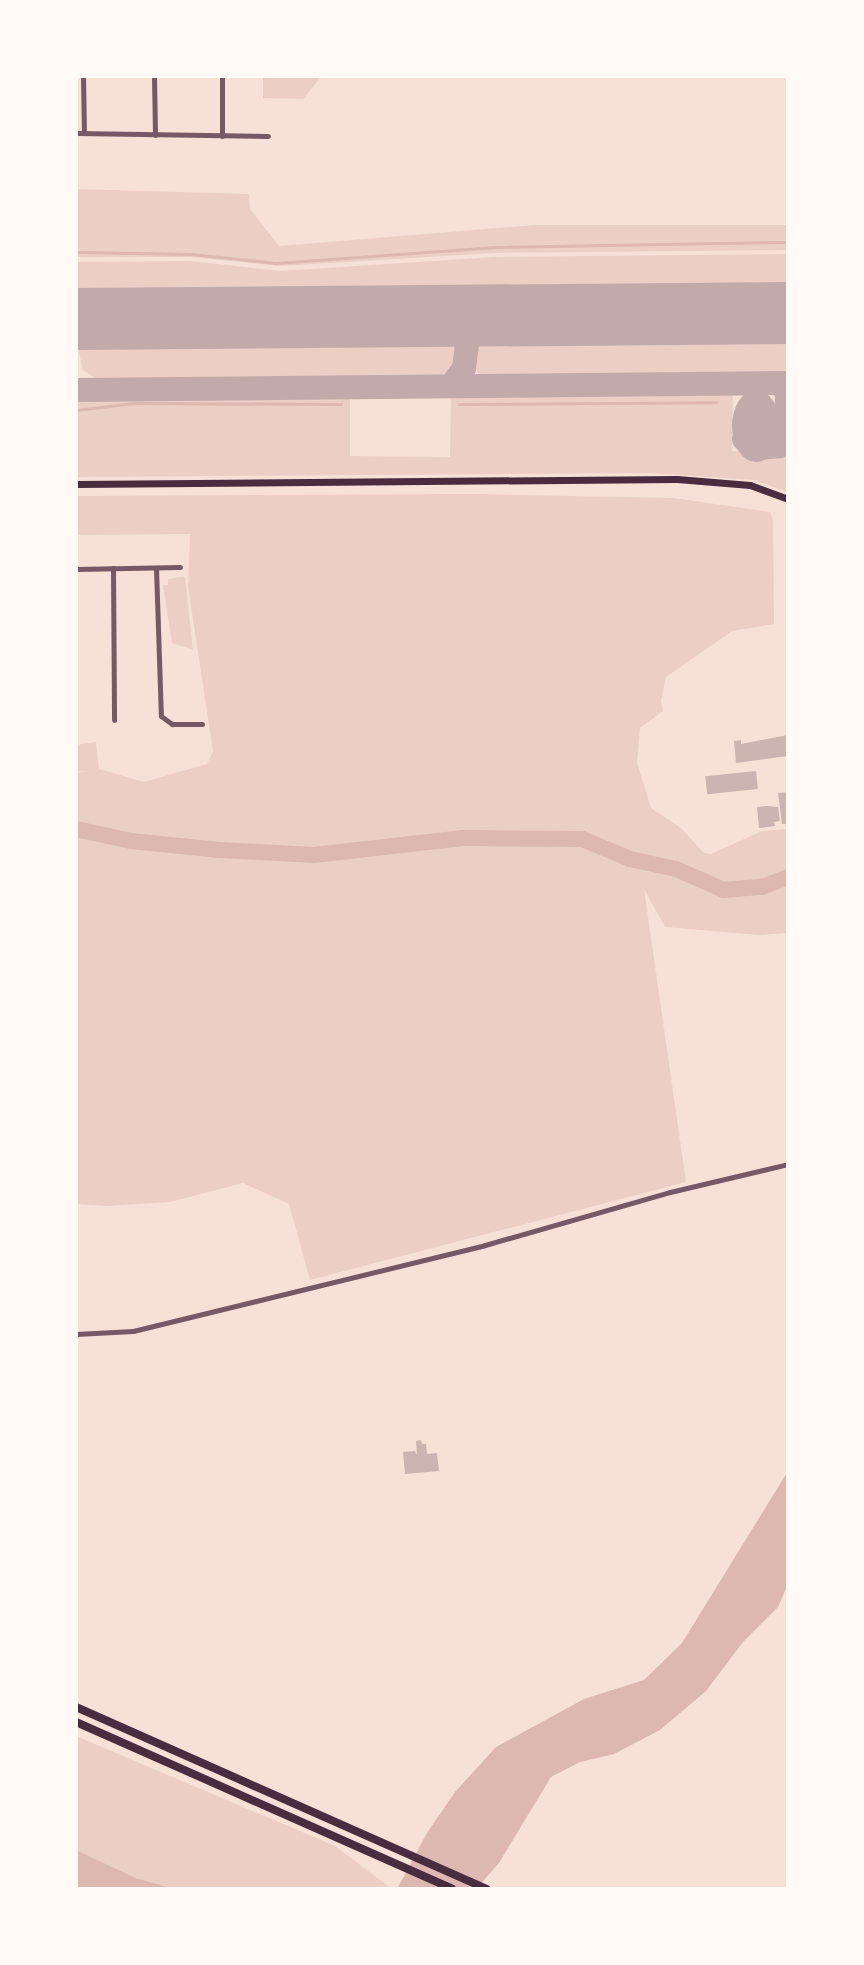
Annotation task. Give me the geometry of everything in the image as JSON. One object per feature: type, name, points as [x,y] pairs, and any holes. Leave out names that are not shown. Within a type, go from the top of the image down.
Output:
[{"type":"highway","points":[[76,1707],[487,1889]]},
{"type":"highway","points":[[76,1722],[452,1889]]},
{"type":"main road","points":[[76,484],[677,479],[750,485],[788,499]]},
{"type":"street","points":[[83,76],[84,133]]},
{"type":"street","points":[[154,76],[155,135]]},
{"type":"street","points":[[222,76],[222,136]]},
{"type":"street","points":[[76,133],[268,136]]},
{"type":"street","points":[[76,569],[180,567]]},
{"type":"street","points":[[113,568],[114,720]]},
{"type":"street","points":[[156,568],[161,716],[172,724],[202,724]]},
{"type":"street","points":[[76,1334],[146,1328],[485,1245],[670,1192],[788,1164]]},
{"type":"shaded area","points":[[263,76],[322,76],[303,99],[263,98]]},
{"type":"shaded area","points":[[76,189],[249,194],[250,209],[279,246],[536,225],[788,225],[788,250],[494,253],[280,266],[191,257],[76,257]]},
{"type":"shaded area","points":[[788,254],[788,293],[76,298],[76,262],[191,261],[280,271],[494,257]]},
{"type":"shaded area","points":[[788,333],[788,376],[481,378],[472,364],[472,345],[482,335]]},
{"type":"shaded area","points":[[448,334],[458,342],[456,369],[448,378],[99,381],[83,370],[76,341],[78,337]]},
{"type":"shaded area","points":[[733,391],[732,451],[767,452],[788,457],[788,492],[753,480],[649,473],[76,477],[76,397],[350,395],[350,456],[450,457],[451,395]]},
{"type":"shaded area","points":[[476,494],[674,498],[770,512],[773,521],[774,624],[732,631],[666,677],[661,701],[663,711],[640,728],[637,763],[651,808],[681,828],[704,853],[711,854],[762,831],[788,829],[788,933],[759,935],[665,927],[644,889],[686,1182],[310,1280],[289,1204],[243,1183],[170,1202],[107,1206],[76,1204],[76,773],[86,771],[76,772],[76,745],[96,742],[99,769],[144,782],[207,764],[213,751],[188,587],[190,534],[76,535],[76,496]]},
{"type":"shaded area","points":[[185,577],[193,650],[172,643],[163,585],[168,585],[168,579]]},
{"type":"shaded area","points":[[788,1471],[788,1584],[778,1607],[743,1642],[706,1691],[660,1730],[614,1754],[580,1762],[551,1777],[499,1863],[476,1889],[397,1889],[427,1833],[455,1792],[496,1747],[584,1699],[644,1680],[682,1643]]},
{"type":"shaded area","points":[[76,1736],[335,1846],[392,1889],[175,1889],[136,1878],[76,1850]]},
{"type":"shaded area","points":[[76,1850],[136,1878],[175,1889],[76,1889]]},
{"type":"building","points":[[788,735],[788,756],[736,763],[734,741],[741,740],[741,744]]},
{"type":"building","points":[[756,771],[758,789],[707,794],[705,776]]},
{"type":"building","points":[[788,792],[788,824],[782,824],[778,793]]},
{"type":"building","points":[[757,807],[778,807],[780,821],[774,822],[775,826],[759,828]]},
{"type":"building","points":[[421,1440],[422,1444],[426,1444],[427,1454],[437,1453],[439,1471],[405,1474],[403,1452],[415,1451],[417,1455],[416,1441]]},
{"type":"waterway","points":[[76,252],[191,254],[276,263],[495,247],[788,242]]},
{"type":"waterway","points":[[459,404],[716,402]]},
{"type":"waterway","points":[[76,410],[135,403],[341,404]]},
{"type":"waterway","points":[[76,829],[131,841],[314,855],[463,838],[582,839],[630,859],[676,869],[724,890],[762,887],[788,877]]},
{"type":"taxiway","points":[[451,386],[464,368],[469,328],[488,315]]},
{"type":"taxiway","points":[[448,316],[463,327],[466,336]]},
{"type":"taxiway","points":[[76,327],[92,319]]},
{"type":"taxiway","points":[[76,390],[788,383]]},
{"type":"taxiway","points":[[744,439],[753,448],[779,446],[786,441],[787,391],[779,384]]},
{"type":"taxiway","points":[[749,402],[755,402],[760,410],[758,416],[749,418],[744,413],[744,407],[749,402]]},
{"type":"runway","points":[[76,319],[788,313]]}]
